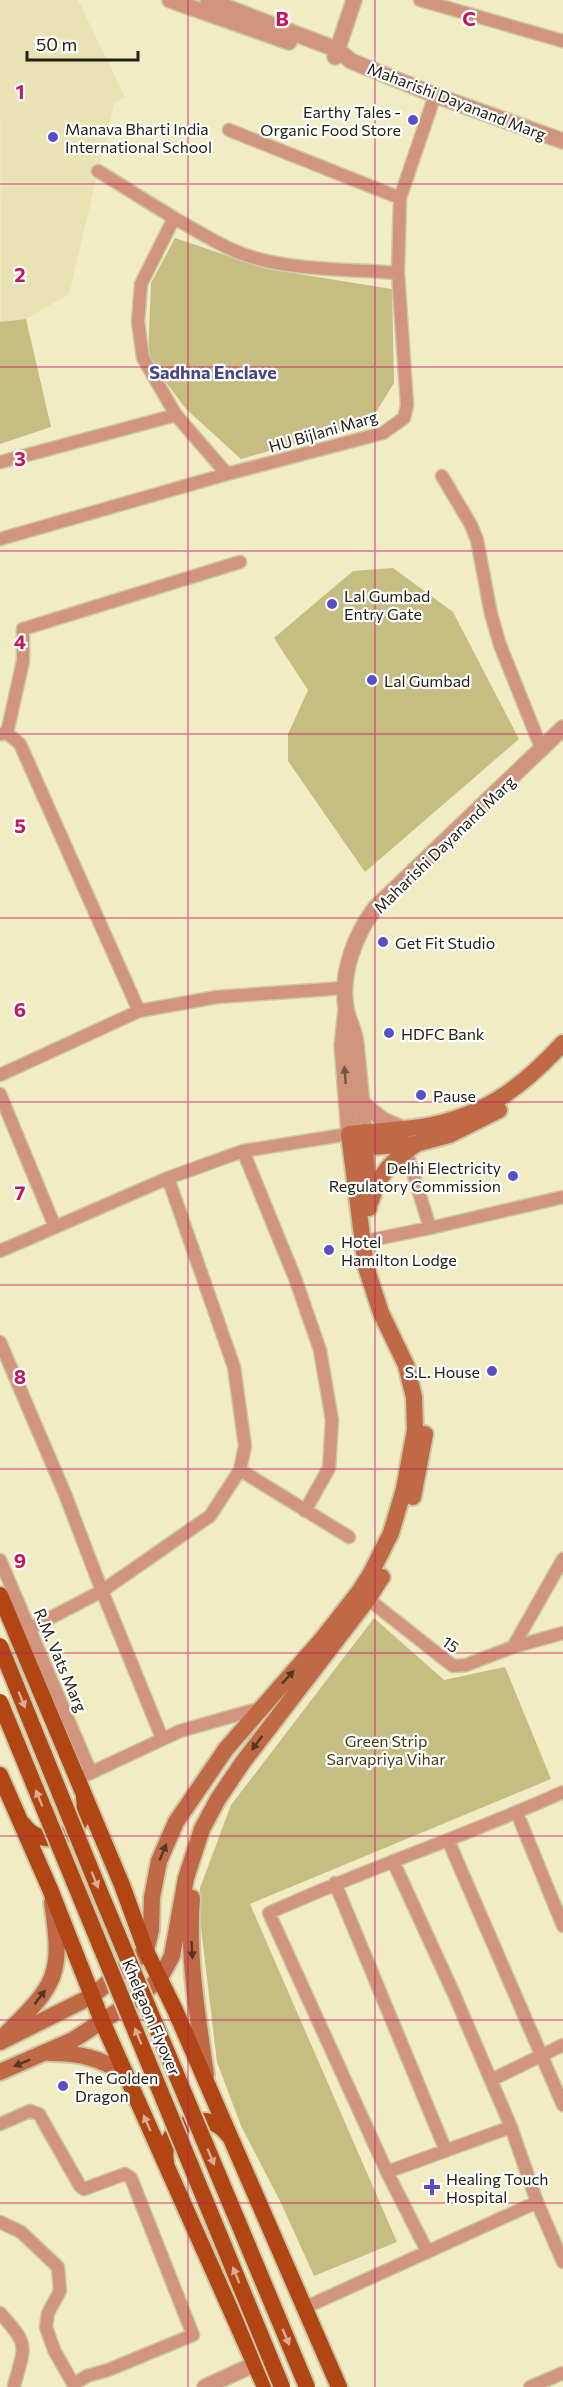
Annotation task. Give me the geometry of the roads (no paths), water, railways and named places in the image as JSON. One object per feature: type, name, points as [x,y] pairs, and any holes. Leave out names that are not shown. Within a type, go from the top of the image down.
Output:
[{"type":"main road","points":[[357,1140],[432,1125],[486,1106],[511,1092],[534,1074],[563,1043]]},
{"type":"main road","points":[[369,1212],[378,1181],[390,1164],[411,1147],[449,1135],[511,1104],[539,1083],[563,1059]]},
{"type":"main road","points":[[357,1140],[411,1147]]},
{"type":"main road","name":"Maharishi Dayanand Marg","points":[[357,1140],[369,1212],[371,1240],[384,1295],[409,1346],[419,1373],[425,1417],[420,1467],[409,1514],[392,1558],[363,1596]]},
{"type":"main road","name":"Maharishi Dayanand Marg","points":[[357,1140],[366,1267],[381,1313],[406,1365],[411,1381],[415,1413],[413,1438],[399,1511],[363,1596]]},
{"type":"main road","points":[[0,1595],[84,1781],[146,1950],[207,2083],[339,2387]]},
{"type":"main road","points":[[0,2072],[73,2040],[138,1998],[160,1978],[172,1956],[186,1878],[202,1829],[218,1799],[243,1762],[327,1642],[363,1596]]},
{"type":"main road","points":[[0,2041],[77,2006],[146,1950],[151,1930],[152,1897],[159,1861],[176,1822],[226,1749],[261,1708],[327,1642]]},
{"type":"main road","name":"Khelgaon Flyover","points":[[0,1646],[307,2387]]},
{"type":"main road","name":"Khelgaon Flyover","points":[[0,1702],[282,2387]]},
{"type":"main road","points":[[0,1775],[50,1889],[102,2021],[265,2387]]},
{"type":"main road","points":[[18,1818],[26,1829],[38,1837],[51,1839],[64,1837],[75,1829],[83,1818],[84,1781]]},
{"type":"main road","points":[[195,1850],[190,1917],[193,1982],[207,2083]]},
{"type":"main road","points":[[0,2041],[36,2004],[50,1984],[58,1946],[50,1889]]},
{"type":"main road","points":[[44,2053],[69,2053],[95,2058],[126,2074]]},
{"type":"main road","points":[[168,2168],[165,2155],[168,2142],[175,2130],[186,2123],[200,2120],[213,2122],[224,2130],[232,2141]]},
{"type":"street","name":"Maharishi Dayanand Marg","points":[[170,0],[336,55]]},
{"type":"street","name":"Maharishi Dayanand Marg","points":[[208,0],[435,95],[563,141]]},
{"type":"street","points":[[336,55],[354,0]]},
{"type":"street","points":[[420,0],[563,41]]},
{"type":"street","name":"HU Bijlani Marg","points":[[0,539],[227,474],[382,433],[396,426],[404,418],[407,405],[398,273],[400,198],[435,95]]},
{"type":"street","points":[[229,130],[400,198]]},
{"type":"street","points":[[98,171],[174,218],[235,251],[285,264],[398,273]]},
{"type":"street","points":[[174,218],[141,284],[138,322],[143,358],[176,415],[227,474]]},
{"type":"street","points":[[1,462],[176,415]]},
{"type":"street","points":[[442,476],[471,525],[477,540],[491,614],[500,645],[542,750]]},
{"type":"street","points":[[139,1011],[20,744],[4,733],[23,661],[23,629],[240,562]]},
{"type":"street","name":"Maharishi Dayanand Marg","points":[[357,1140],[342,1046],[346,1010],[344,988],[356,942],[375,908],[563,728]]},
{"type":"street","points":[[0,1075],[139,1011],[217,997],[344,988]]},
{"type":"street","name":"Maharishi Dayanand Marg","points":[[346,1010],[356,1041],[362,1103],[357,1140]]},
{"type":"street","points":[[0,1094],[55,1227]]},
{"type":"street","points":[[362,1103],[383,1120],[404,1129]]},
{"type":"street","points":[[0,1251],[168,1178],[243,1151],[357,1140]]},
{"type":"street","points":[[411,1147],[430,1228]]},
{"type":"street","points":[[243,1151],[295,1278],[320,1350],[332,1420],[329,1468],[305,1511]]},
{"type":"street","points":[[29,1629],[102,1591],[210,1516],[240,1470],[244,1446],[234,1366],[168,1178]]},
{"type":"street","points":[[371,1240],[561,1200]]},
{"type":"street","points":[[0,1342],[65,1494],[162,1738]]},
{"type":"street","points":[[240,1470],[349,1537]]},
{"type":"street","points":[[513,1647],[563,1559]]},
{"type":"street","name":"R.M. Vats Marg","points":[[0,1560],[29,1629],[84,1781]]},
{"type":"street","name":"15","points":[[363,1596],[453,1666],[466,1665],[513,1647],[563,1633]]},
{"type":"street","points":[[84,1781],[162,1738],[207,1722],[261,1708]]},
{"type":"street","points":[[427,2251],[387,2172],[269,1913],[336,1883],[518,1813],[563,1792]]},
{"type":"street","points":[[518,1813],[563,1926]]},
{"type":"street","points":[[448,1840],[563,2105]]},
{"type":"street","points":[[393,1861],[491,2080],[537,2202],[563,2262]]},
{"type":"street","points":[[336,1883],[446,2151]]},
{"type":"street","points":[[491,2080],[563,2045]]},
{"type":"street","points":[[0,2124],[30,2111],[39,2114],[80,2186],[84,2189],[125,2174],[131,2178],[193,2335],[108,2370],[87,2376],[74,2386],[54,2350],[46,2327],[48,2313],[60,2291],[58,2267],[21,2232],[0,2222]]},
{"type":"street","points":[[387,2172],[510,2127]]},
{"type":"street","points":[[304,2308],[537,2202]]},
{"type":"street","points":[[0,2313],[18,2333],[24,2348],[11,2387]]},
{"type":"street","points":[[205,2387],[255,2364]]},
{"type":"street","points":[[530,2387],[563,2373]]},
{"type":"place","name":"Earthy Tales - Organic Food Store","points":[[413,120]]},
{"type":"place","name":"Manava Bharti India International School","points":[[53,137]]},
{"type":"place","name":"Lal Gumbad Entry Gate","points":[[332,604]]},
{"type":"place","name":"Lal Gumbad","points":[[372,680]]},
{"type":"place","name":"Get Fit Studio","points":[[383,942]]},
{"type":"place","name":"HDFC Bank","points":[[389,1033]]},
{"type":"place","name":"Pause","points":[[421,1095]]},
{"type":"place","name":"Delhi Electricity Regulatory Commission","points":[[513,1176]]},
{"type":"place","name":"Hotel Hamilton Lodge","points":[[329,1250]]},
{"type":"place","name":"S.L. House","points":[[492,1371]]},
{"type":"place","name":"The Golden Dragon","points":[[63,2086]]},
{"type":"place","name":"Healing Touch Hospital","points":[[432,2187]]},
{"type":"district","name":"Sadhna Enclave","points":[[213,372]]},
{"type":"park label","name":"Green Strip Sarvapriya Vihar","points":[[386,1749]]}]
